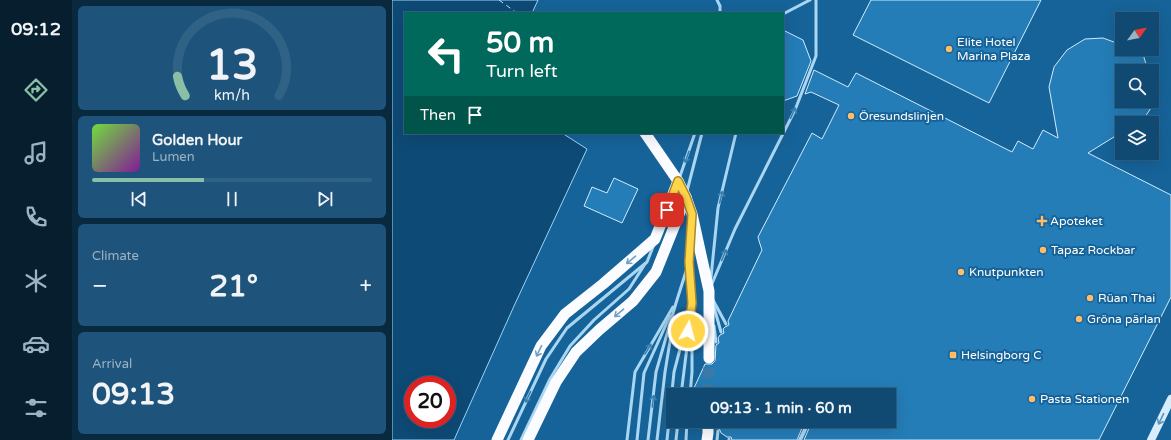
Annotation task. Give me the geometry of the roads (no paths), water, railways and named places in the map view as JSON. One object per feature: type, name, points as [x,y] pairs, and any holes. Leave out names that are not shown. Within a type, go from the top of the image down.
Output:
[{"type":"highway","points":[[646,134],[678,181],[692,214],[709,291],[709,358]]},
{"type":"highway","points":[[497,440],[541,346],[565,314],[655,240],[678,181]]},
{"type":"highway","points":[[528,440],[556,382],[576,352],[633,301],[656,272],[686,197]]},
{"type":"highway","points":[[707,440],[708,428]]},
{"type":"main road","points":[[1151,440],[1171,399]]},
{"type":"street","points":[[800,440],[806,428]]},
{"type":"lane","points":[[718,0],[720,12]]},
{"type":"lane","points":[[784,13],[810,0]]},
{"type":"lane","points":[[784,132],[795,110],[816,56],[816,0]]},
{"type":"lane","points":[[678,181],[695,134]]},
{"type":"lane","points":[[686,197],[702,134]]},
{"type":"lane","points":[[716,342],[709,291],[718,208],[736,134]]},
{"type":"lane","points":[[722,332],[709,291],[736,229],[783,134]]},
{"type":"lane","points":[[691,388],[692,303],[689,262],[692,214]]},
{"type":"lane","points":[[521,440],[550,379],[570,346],[594,320],[629,289],[647,262],[655,240]]},
{"type":"lane","points":[[508,440],[546,359],[567,328],[647,262]]},
{"type":"lane","points":[[648,440],[656,372],[689,262]]},
{"type":"lane","points":[[709,291],[726,324]]},
{"type":"lane","points":[[628,440],[635,372],[676,303]]},
{"type":"lane","points":[[637,440],[644,374],[676,303]]},
{"type":"lane","points":[[657,440],[665,372],[676,303]]},
{"type":"lane","points":[[682,388],[692,303]]},
{"type":"lane","points":[[667,440],[674,372],[692,303]]},
{"type":"lane","points":[[676,440],[677,428]]},
{"type":"lane","points":[[686,440],[687,428]]},
{"type":"lane","points":[[717,440],[718,431]]},
{"type":"water","points":[[392,0],[538,0],[532,12],[404,12],[404,134],[564,134],[587,149],[454,440],[392,440]]},
{"type":"tunnel","points":[[708,388],[709,358]]},
{"type":"place","name":"Elite Hotel Marina Plaza","points":[[949,49]]},
{"type":"place","name":"Öresundslinjen","points":[[851,116]]},
{"type":"place","name":"Apoteket","points":[[1042,221]]},
{"type":"place","name":"Tapaz Rockbar","points":[[1043,250]]},
{"type":"place","name":"Knutpunkten","points":[[961,272]]},
{"type":"place","name":"Rüan Thai","points":[[1090,298]]},
{"type":"place","name":"Gröna pärlan","points":[[1079,319]]},
{"type":"place","name":"Helsingborg C","points":[[953,355]]},
{"type":"place","name":"Pasta Stationen","points":[[1032,399]]}]
